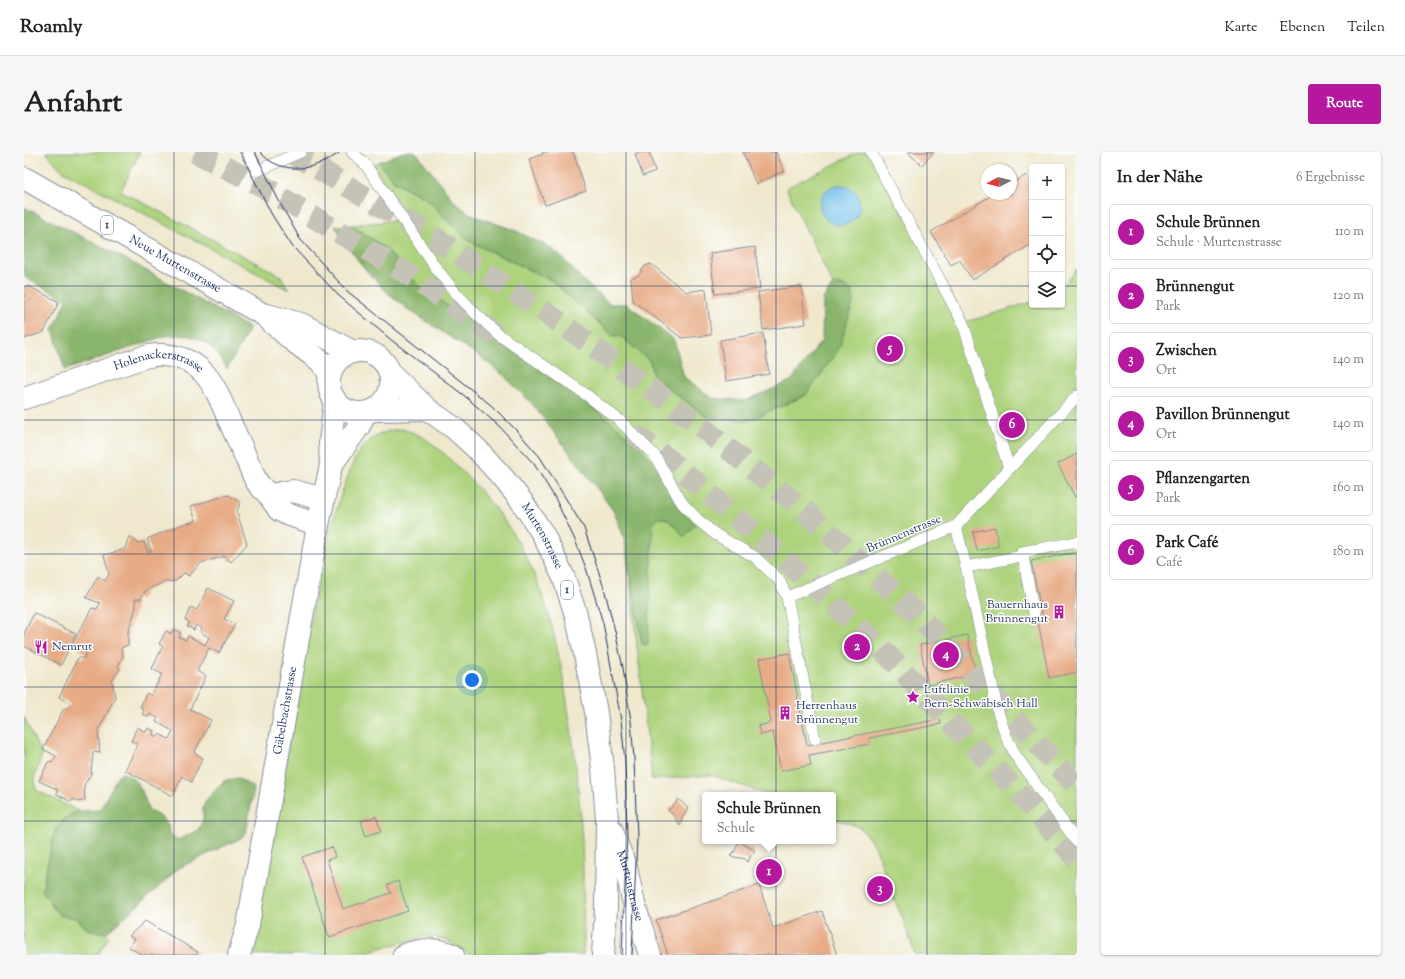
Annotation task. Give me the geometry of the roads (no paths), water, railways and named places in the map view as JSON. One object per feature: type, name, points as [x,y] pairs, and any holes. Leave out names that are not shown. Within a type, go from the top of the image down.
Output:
[{"type":"main road","name":"Neue Murtenstrasse","points":[[24,178],[264,315],[292,340],[323,363],[330,375]]},
{"type":"main road","name":"Neue Murtenstrasse","points":[[264,315],[301,324],[353,352]]},
{"type":"main road","points":[[369,412],[383,402],[390,391],[390,373],[386,364],[372,353],[363,351],[353,352],[338,360],[330,375],[330,393],[341,406],[348,411],[357,413],[427,409]]},
{"type":"main road","name":"Holenackerstrasse","points":[[24,398],[144,357],[162,354],[181,358],[193,364],[207,375],[216,391],[259,485],[269,495],[280,510],[318,525]]},
{"type":"main road","name":"Murtenstrasse","points":[[390,373],[427,409],[454,428],[477,449],[504,479],[523,503],[544,536],[564,578],[576,615],[586,662],[596,712],[602,762],[607,819],[606,909],[603,955]]},
{"type":"main road","name":"Gäbelbachstrasse","points":[[239,955],[248,925],[318,525],[331,465],[330,443],[335,400]]},
{"type":"main road","name":"Gäbelbachstrasse","points":[[331,465],[369,412]]},
{"type":"main road","points":[[269,495],[293,491],[323,499]]},
{"type":"main road","name":"Murtenstrasse","points":[[607,819],[626,868],[629,886],[650,955]]},
{"type":"main road","points":[[404,955],[428,950],[438,950],[454,955]]},
{"type":"lane","points":[[248,152],[257,171],[301,152]]},
{"type":"lane","points":[[352,152],[365,164],[436,268],[454,291],[475,313],[499,335],[588,396],[619,420],[655,456],[682,503],[698,520],[715,534],[755,557],[779,580],[787,597],[815,739]]},
{"type":"lane","points":[[871,152],[963,323],[1009,468]]},
{"type":"lane","name":"Brünnenstrasse","points":[[787,597],[956,526],[1077,396]]},
{"type":"lane","points":[[956,526],[998,712],[1006,736],[1016,756],[1077,842]]},
{"type":"lane","points":[[1034,614],[1022,552],[1077,542]]},
{"type":"lane","points":[[966,567],[1022,556]]},
{"type":"lane","points":[[626,955],[629,886]]},
{"type":"water","points":[[840,185],[854,191],[860,205],[854,219],[840,225],[826,219],[820,205],[826,191]]},
{"type":"tunnel","points":[[195,152],[264,187],[409,275],[498,336]]},
{"type":"tunnel","points":[[290,152],[435,238],[565,326],[695,422],[800,507],[913,610],[1077,786]]},
{"type":"tunnel","points":[[633,433],[667,458],[769,545],[879,646],[1032,807],[1077,859]]},
{"type":"tram line","points":[[240,152],[272,215],[292,246],[338,295],[390,339],[466,397],[500,427],[534,464],[555,498],[575,540],[586,568],[603,623],[621,720],[625,761],[627,835],[622,955]]},
{"type":"tram line","points":[[255,152],[281,205],[300,239],[347,291],[492,406],[517,431],[540,457],[584,528],[604,588],[615,631],[623,668],[631,721],[637,838],[632,955]]},
{"type":"tram line","points":[[260,152],[269,160],[278,165],[289,168],[311,167],[340,152]]},
{"type":"place","name":"Pflanzengarten","points":[[890,349]]},
{"type":"place","name":"Park Café","points":[[1012,425]]},
{"type":"place","name":"Bauernhaus Brünnengut","points":[[1059,612]]},
{"type":"place","name":"Nemrut","points":[[41,647]]},
{"type":"place","name":"Brünnengut","points":[[857,647]]},
{"type":"place","name":"Pavillon Brünnengut","points":[[946,655]]},
{"type":"place","name":"Luftlinie Bern-Schwäbisch Hall","points":[[913,697]]},
{"type":"place","name":"Herrenhaus Brünnengut","points":[[785,713]]},
{"type":"place","name":"Schule Brünnen","points":[[769,872]]},
{"type":"place","name":"Zwischen","points":[[880,889]]}]
